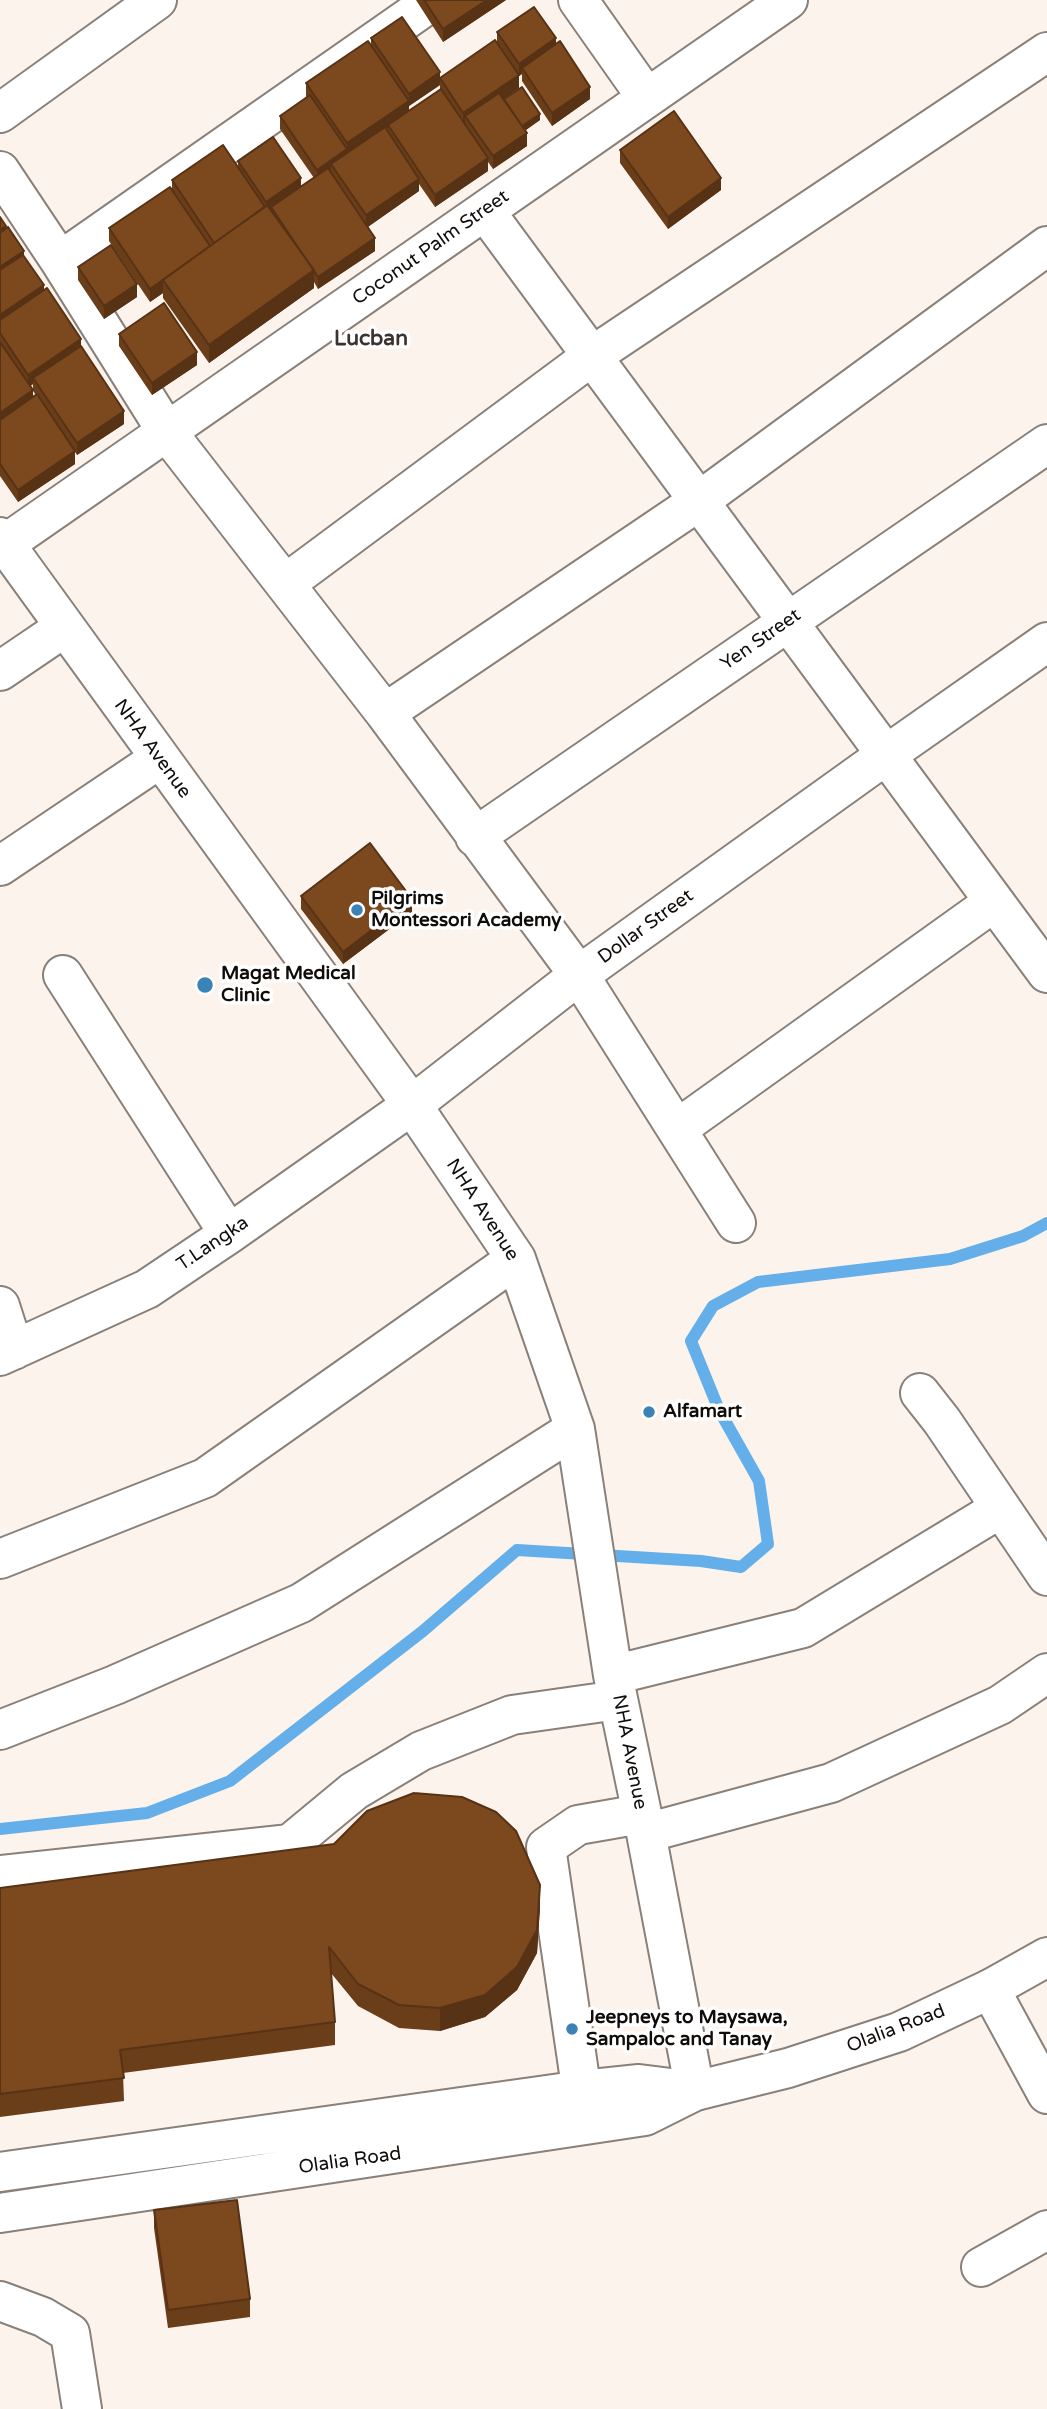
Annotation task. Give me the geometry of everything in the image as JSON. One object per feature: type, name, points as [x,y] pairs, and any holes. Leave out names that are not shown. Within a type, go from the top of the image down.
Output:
[{"type":"street","points":[[0,113],[157,0]]},
{"type":"street","points":[[60,261],[434,0]]},
{"type":"street","points":[[578,0],[647,98]]},
{"type":"street","name":"Coconut Palm Street","points":[[3,540],[167,432],[788,0]]},
{"type":"street","points":[[285,584],[592,356],[1047,52]]},
{"type":"street","points":[[0,171],[167,432],[385,713],[579,975],[736,1223]]},
{"type":"street","points":[[485,211],[1047,973]]},
{"type":"street","points":[[385,713],[699,500],[1047,246]]},
{"type":"street","name":"Yen Street","points":[[475,837],[1047,444]]},
{"type":"street","name":"NHA Avenue","points":[[3,540],[159,760],[412,1105],[516,1259],[575,1429],[615,1688],[695,2091]]},
{"type":"street","points":[[0,671],[65,627]]},
{"type":"street","name":"Dollar Street","points":[[412,1105],[579,975],[1047,642]]},
{"type":"street","points":[[0,866],[159,760]]},
{"type":"street","points":[[677,1129],[994,902]]},
{"type":"street","points":[[63,975],[229,1234]]},
{"type":"street","name":"T.Langka","points":[[7,1353],[147,1289],[412,1105]]},
{"type":"street","points":[[0,1559],[205,1478],[516,1259]]},
{"type":"street","points":[[0,1306],[7,1353]]},
{"type":"street","points":[[920,1393],[942,1421],[1047,1576]]},
{"type":"street","points":[[0,1730],[115,1685],[300,1603],[575,1429]]},
{"type":"street","points":[[0,1875],[290,1844],[354,1791],[421,1751],[512,1716],[615,1688],[803,1628],[1001,1508]]},
{"type":"street","points":[[584,2107],[546,1847],[578,1825],[644,1824],[831,1783],[1000,1705],[1047,1673]]},
{"type":"street","name":"Olalia Road","points":[[0,2213],[584,2107],[639,2084],[695,2091],[788,2067],[899,2032],[990,1989],[1047,1957]]},
{"type":"street","points":[[990,1989],[1047,2094]]},
{"type":"street","name":"Olalia Road","points":[[0,2172],[584,2107]]},
{"type":"street","points":[[981,2267],[1047,2230]]},
{"type":"street","points":[[0,2301],[43,2317],[70,2333],[82,2409]]},
{"type":"building","points":[[424,0],[487,0],[443,29]]},
{"type":"building","points":[[534,7],[556,38],[519,64],[497,32]]},
{"type":"building","points":[[402,17],[440,72],[409,94],[371,38]]},
{"type":"building","points":[[495,40],[519,75],[463,113],[440,78]]},
{"type":"building","points":[[368,41],[409,101],[347,143],[306,83]]},
{"type":"building","points":[[560,41],[590,87],[552,113],[522,68]]},
{"type":"building","points":[[522,87],[540,114],[522,126],[504,99]]},
{"type":"building","points":[[441,89],[488,158],[435,195],[388,125]]},
{"type":"building","points":[[499,93],[527,133],[493,156],[465,116]]},
{"type":"building","points":[[310,95],[347,149],[317,170],[280,116]]},
{"type":"building","points":[[674,111],[721,178],[668,217],[620,150]]},
{"type":"building","points":[[385,127],[419,179],[366,215],[331,164]]},
{"type":"building","points":[[273,137],[301,178],[266,202],[238,161]]},
{"type":"building","points":[[223,145],[265,207],[214,243],[172,180]]},
{"type":"building","points":[[328,168],[375,238],[318,277],[271,207]]},
{"type":"building","points":[[170,187],[210,246],[150,289],[109,228]]},
{"type":"building","points":[[267,205],[314,270],[209,345],[163,280]]},
{"type":"building","points":[[0,217],[6,226],[0,230]]},
{"type":"building","points":[[8,227],[24,251],[0,267],[0,233]]},
{"type":"building","points":[[111,245],[137,284],[104,306],[78,267]]},
{"type":"building","points":[[23,255],[44,285],[0,315],[0,270]]},
{"type":"building","points":[[47,288],[81,339],[28,375],[0,333],[0,320]]},
{"type":"building","points":[[164,303],[197,352],[152,383],[119,334]]},
{"type":"building","points":[[0,342],[33,390],[0,413]]},
{"type":"building","points":[[81,346],[124,411],[77,443],[33,378]]},
{"type":"building","points":[[37,394],[75,451],[18,490],[0,464],[0,420]]},
{"type":"building","name":"Pilgrims Montessori Academy","points":[[370,843],[412,899],[343,952],[301,896]]},
{"type":"building","points":[[414,1793],[462,1797],[496,1812],[516,1831],[540,1885],[537,1930],[517,1967],[485,1995],[440,2008],[399,2005],[358,1984],[329,1947],[335,2022],[120,2050],[124,2078],[0,2094],[0,1888],[334,1844],[367,1811]]},
{"type":"building","points":[[237,2200],[250,2299],[168,2310],[154,2210]]},
{"type":"waterway","points":[[0,1829],[147,1813],[230,1781],[423,1631],[517,1550],[701,1561],[741,1567],[768,1544],[759,1481],[719,1410],[691,1341],[713,1306],[758,1282],[950,1259],[1023,1236],[1047,1223]]},
{"type":"place","name":"Pilgrims Montessori Academy","points":[[357,910]]},
{"type":"place","name":"Magat Medical Clinic","points":[[205,985]]},
{"type":"place","name":"Alfamart","points":[[649,1412]]},
{"type":"place","name":"Jeepneys to Maysawa, Sampaloc and Tanay","points":[[572,2029]]},
{"type":"district","name":"Lucban","points":[[371,339]]}]
